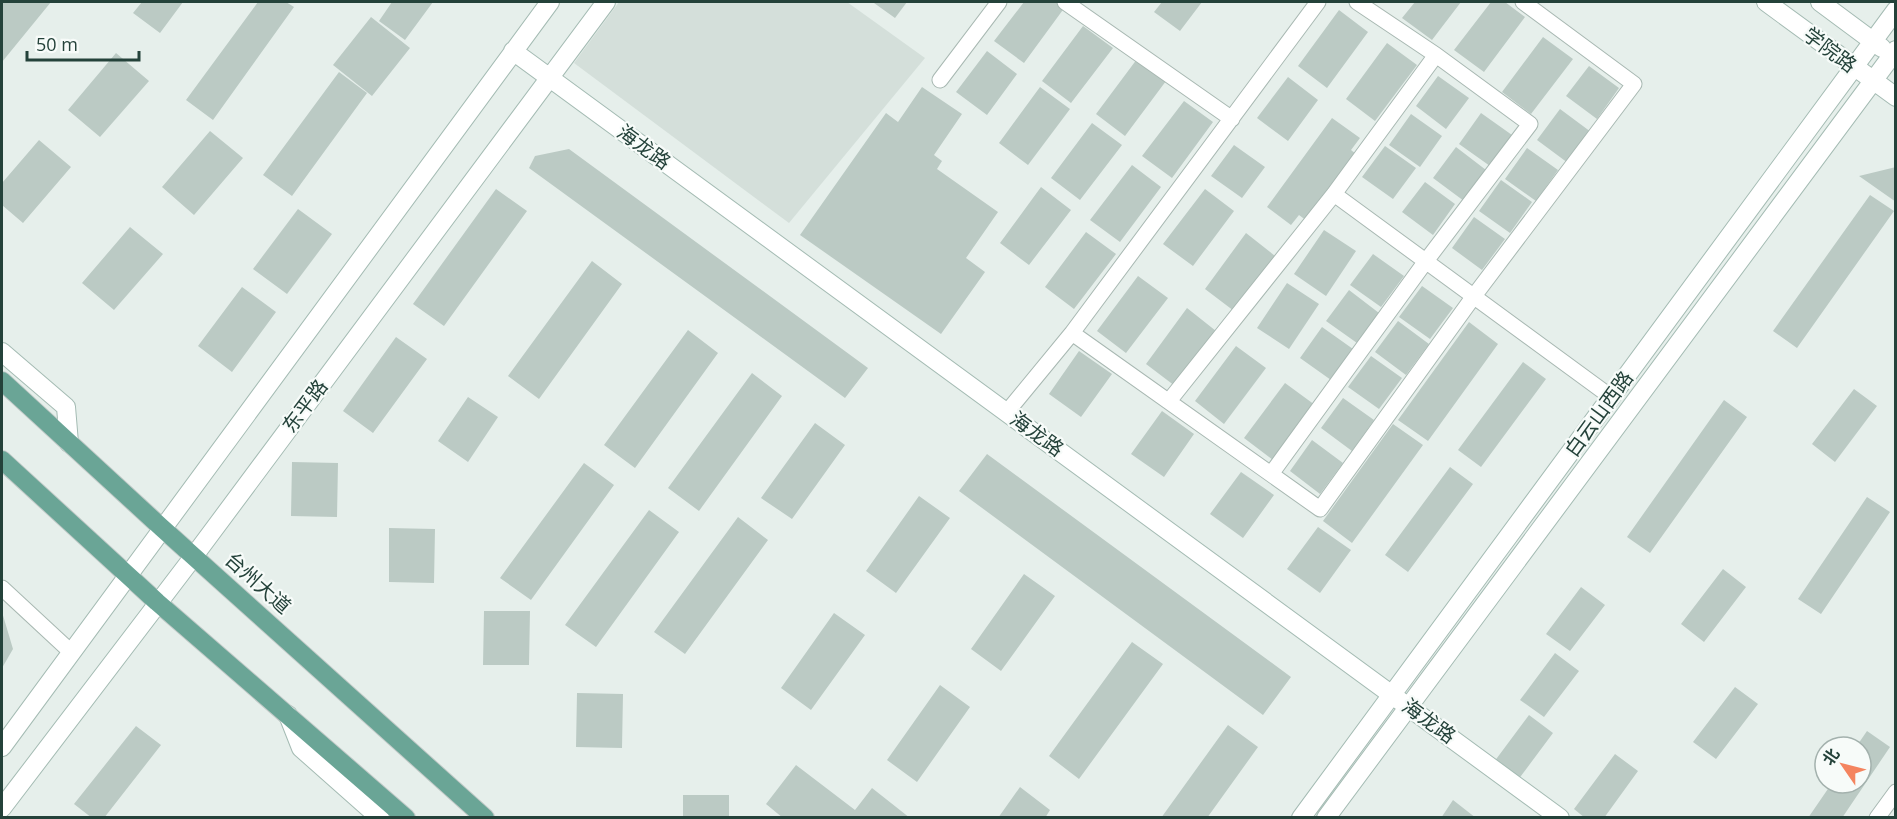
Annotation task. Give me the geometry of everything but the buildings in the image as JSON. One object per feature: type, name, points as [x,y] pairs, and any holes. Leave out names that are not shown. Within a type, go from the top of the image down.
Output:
[{"type":"main road","points":[[2,747],[550,2]]},
{"type":"main road","name":"东平路","points":[[2,808],[194,556],[606,2]]},
{"type":"main road","name":"学院路","points":[[1766,2],[1896,97]]},
{"type":"main road","name":"学院路","points":[[1820,2],[1894,54]]},
{"type":"main road","name":"白云山西路","points":[[1301,818],[1896,10]]},
{"type":"main road","name":"海龙路","points":[[513,51],[1560,818]]},
{"type":"main road","name":"白云山西路","points":[[1326,818],[1894,54]]},
{"type":"main road","points":[[2,352],[66,407],[69,443]]},
{"type":"main road","name":"台州大道","points":[[2,381],[485,818]]},
{"type":"main road","points":[[2,460],[157,602],[406,818]]},
{"type":"main road","points":[[288,715],[301,748],[380,818]]},
{"type":"street","points":[[940,80],[999,2]]},
{"type":"street","points":[[1065,2],[1232,119]]},
{"type":"street","points":[[1007,412],[1072,333],[1318,2]]},
{"type":"street","points":[[1270,474],[1530,124],[1436,55],[1357,2]]},
{"type":"street","points":[[1072,333],[1320,509],[1474,296],[1634,84],[1523,2]]},
{"type":"street","points":[[1168,401],[1334,194],[1436,55]]},
{"type":"street","points":[[1334,194],[1611,397]]},
{"type":"street","points":[[2,588],[71,652]]},
{"type":"street","points":[[1877,818],[1896,792]]},
{"type":"shaded area","points":[[619,2],[847,2],[925,58],[789,223],[574,63]]}]
